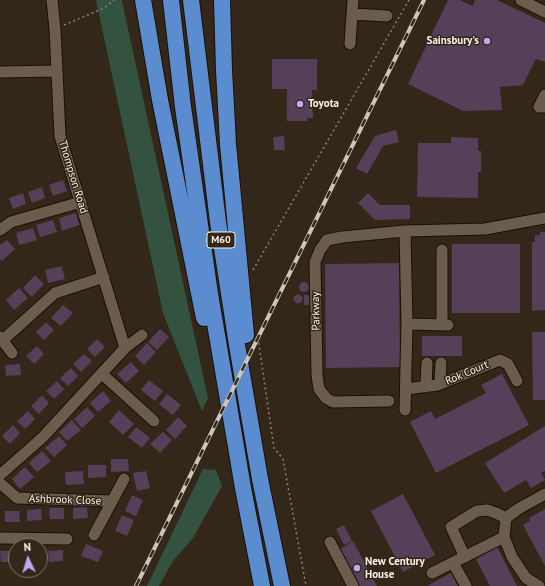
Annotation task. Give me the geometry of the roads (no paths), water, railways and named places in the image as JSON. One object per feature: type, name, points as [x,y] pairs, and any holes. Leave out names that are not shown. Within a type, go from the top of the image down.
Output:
[{"type":"highway","name":"M60","points":[[142,0],[160,100],[202,312],[225,386]]},
{"type":"highway","name":"M60","points":[[171,0],[183,107],[210,294],[244,496],[262,586]]},
{"type":"highway","name":"M60","points":[[191,0],[218,222],[237,346],[260,479],[282,586]]},
{"type":"highway","name":"M60","points":[[222,0],[228,144],[260,479]]},
{"type":"street","name":"Thompson Road","points":[[52,0],[58,70],[60,136],[125,348]]},
{"type":"street","points":[[350,44],[353,0]]},
{"type":"street","points":[[522,0],[545,12]]},
{"type":"street","points":[[352,14],[387,16]]},
{"type":"street","points":[[0,72],[58,70]]},
{"type":"street","points":[[545,95],[539,107],[545,107]]},
{"type":"street","points":[[0,230],[11,222],[81,202]]},
{"type":"street","name":"Parkway","points":[[389,401],[333,402],[326,398],[319,389],[317,375],[315,262],[320,250],[328,240],[342,237],[405,231],[485,229],[545,218]]},
{"type":"street","points":[[405,231],[407,324],[405,410]]},
{"type":"street","points":[[407,324],[446,325],[442,250]]},
{"type":"street","points":[[12,353],[1,339],[55,293],[104,277]]},
{"type":"street","points":[[0,475],[43,437],[125,348],[142,335]]},
{"type":"street","name":"Rok Court","points":[[406,389],[440,384],[500,360],[508,364],[517,381]]},
{"type":"street","points":[[426,387],[427,363]]},
{"type":"street","points":[[440,384],[441,363]]},
{"type":"street","points":[[102,374],[154,421]]},
{"type":"street","name":"Ashbrook Close","points":[[94,535],[124,480]]},
{"type":"street","name":"Ashbrook Close","points":[[0,483],[17,498],[112,501]]},
{"type":"street","points":[[539,586],[526,578],[512,557],[504,537],[506,518],[518,508],[545,494]]},
{"type":"street","points":[[465,557],[451,527],[478,511],[487,510],[506,518]]},
{"type":"street","points":[[432,574],[504,537]]},
{"type":"street","points":[[0,538],[67,539]]},
{"type":"street","points":[[330,542],[353,586]]},
{"type":"street","points":[[453,563],[466,586]]},
{"type":"railway","points":[[136,586],[424,0]]},
{"type":"place","name":"Sainsbury's","points":[[487,41]]},
{"type":"place","name":"Toyota","points":[[300,104]]},
{"type":"place","name":"New Century House","points":[[357,568]]}]
